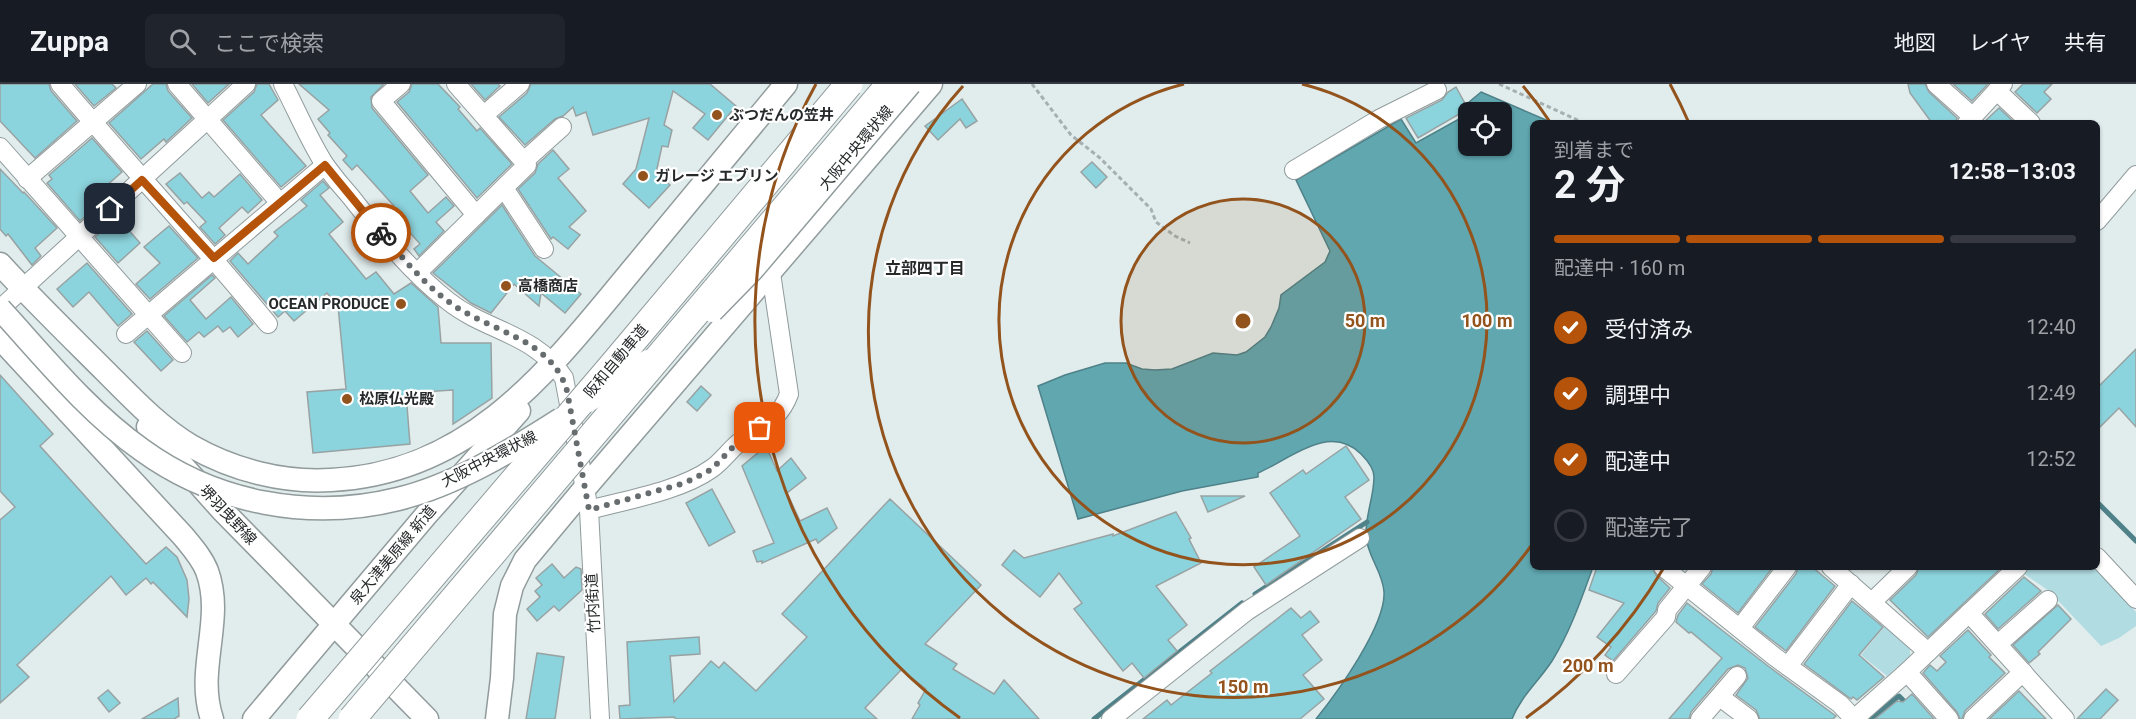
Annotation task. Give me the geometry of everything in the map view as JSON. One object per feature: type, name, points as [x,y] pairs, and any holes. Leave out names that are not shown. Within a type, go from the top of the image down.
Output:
[{"type":"highway","name":"阪和自動車道","points":[[310,719],[849,84]]},
{"type":"highway","name":"阪和自動車道","points":[[352,719],[890,84]]},
{"type":"main road","name":"大阪中央環状線","points":[[0,264],[132,398],[177,437],[226,463],[265,474],[304,480],[359,478],[409,467],[462,440],[488,423],[554,363],[786,84]]},
{"type":"main road","name":"大阪中央環状線","points":[[0,309],[69,383],[125,437],[157,461],[204,485],[253,501],[306,508],[358,506],[400,499],[448,481],[519,445],[597,395],[695,326],[753,269],[910,84]]},
{"type":"main road","name":"大阪中央環状線","points":[[497,719],[502,678],[503,627],[512,586],[525,560],[587,499],[771,273],[931,84]]},
{"type":"main road","name":"堺羽曳野線","points":[[30,296],[222,510],[427,719]]},
{"type":"main road","points":[[0,338],[183,536],[200,558],[210,581],[213,601],[213,622],[206,681],[206,696],[212,719]]},
{"type":"main road","name":"泉大津美原線 新道","points":[[254,719],[427,514],[491,444],[534,392],[554,363]]},
{"type":"street","points":[[60,84],[142,180],[214,258],[268,324]]},
{"type":"street","points":[[27,179],[137,84]]},
{"type":"street","points":[[177,84],[280,203]]},
{"type":"street","points":[[0,309],[30,296],[78,237],[246,84]]},
{"type":"street","points":[[283,84],[325,165],[366,217],[417,273],[448,301],[471,316],[535,347],[554,363]]},
{"type":"street","points":[[401,84],[381,102],[476,215]]},
{"type":"street","points":[[417,273],[527,165],[456,84]]},
{"type":"street","points":[[484,116],[520,84]]},
{"type":"street","points":[[1936,84],[1970,120],[2000,87],[2028,120]]},
{"type":"street","points":[[1294,170],[1379,119],[1444,86]]},
{"type":"street","points":[[524,161],[562,127]]},
{"type":"street","points":[[0,147],[182,353]]},
{"type":"street","points":[[126,334],[325,165]]},
{"type":"street","points":[[2100,217],[2136,175]]},
{"type":"street","points":[[504,188],[544,249]]},
{"type":"street","points":[[587,499],[685,483],[712,469],[732,448],[784,408],[789,394],[771,273]]},
{"type":"street","name":"竹内街道","points":[[554,363],[564,378],[587,499],[600,719]]},
{"type":"street","points":[[1111,719],[1134,712],[1247,611],[1360,538]]},
{"type":"street","points":[[2100,560],[2136,599]]},
{"type":"street","points":[[1667,570],[1788,666],[1840,704],[1854,719],[1872,713],[1907,672],[2015,570]]},
{"type":"street","points":[[1616,674],[1666,617],[1667,610],[1700,570]]},
{"type":"street","points":[[1740,628],[1785,570]]},
{"type":"street","points":[[1835,570],[1928,652]]},
{"type":"street","points":[[1872,602],[1905,570]]},
{"type":"street","points":[[1788,666],[1851,584]]},
{"type":"street","points":[[1998,644],[2048,600]]},
{"type":"street","points":[[1969,613],[2065,719]]},
{"type":"street","points":[[1907,672],[1948,719]]},
{"type":"street","points":[[1973,719],[2023,672]]},
{"type":"street","points":[[1700,719],[1737,676]]},
{"type":"street","points":[[1720,697],[1749,719]]},
{"type":"path","points":[[1032,84],[1071,135],[1100,158],[1150,209],[1156,222],[1174,236],[1190,243]]},
{"type":"path","points":[[1500,84],[1578,120]]},
{"type":"shaded area","points":[[1481,92],[1504,102],[1469,102]]},
{"type":"shaded area","points":[[1512,105],[1546,120],[1530,120],[1530,570],[1592,570],[1564,639],[1547,668],[1520,703],[1512,719],[1316,719],[1359,658],[1383,606],[1383,585],[1366,536],[1374,474],[1366,459],[1349,445],[1336,442],[1323,443],[1296,453],[1258,473],[1258,477],[1182,491],[1078,519],[1038,386],[1105,363],[1126,363],[1142,369],[1172,369],[1213,353],[1237,355],[1246,352],[1265,337],[1279,308],[1281,295],[1325,262],[1330,251],[1296,180],[1401,119],[1416,143],[1458,120],[1458,156],[1512,156]]},
{"type":"shaded area","points":[[2099,570],[2136,612],[2136,626],[2119,638],[2101,646],[2049,591],[2020,571]]},
{"type":"shaded area","points":[[1885,626],[1910,648],[1910,656],[1887,676],[1861,655]]},
{"type":"building","points":[[0,84],[49,84],[51,91],[77,121],[35,158],[0,121]]},
{"type":"building","points":[[75,84],[112,84],[116,88],[94,106]]},
{"type":"building","points":[[153,84],[166,84],[168,91],[192,118],[166,142],[164,139],[141,159],[109,123]]},
{"type":"building","points":[[192,84],[229,84],[208,103]]},
{"type":"building","points":[[257,84],[269,84],[278,100],[261,115],[306,166],[281,187],[223,120],[254,92]]},
{"type":"building","points":[[299,84],[384,84],[371,97],[372,108],[428,175],[410,191],[428,213],[446,197],[454,206],[436,222],[444,231],[419,256],[414,249],[420,244],[390,210],[394,206],[357,165],[352,170],[343,160],[347,156],[328,135],[330,133],[318,119],[329,110]]},
{"type":"building","points":[[412,84],[438,84],[460,107],[458,109],[477,131],[480,128],[512,164],[477,198],[397,102],[409,92]]},
{"type":"building","points":[[471,84],[498,84],[500,86],[485,100]]},
{"type":"building","points":[[531,84],[710,84],[736,106],[708,140],[693,128],[705,114],[673,91],[664,125],[672,130],[668,147],[662,146],[656,173],[670,185],[649,208],[623,184],[636,169],[649,118],[593,135],[586,112],[576,116],[573,107],[525,145],[499,117],[527,93]]},
{"type":"building","points":[[1908,84],[1925,84],[1929,92],[1957,120],[1930,120],[1910,93]]},
{"type":"building","points":[[1953,84],[1988,84],[1972,101]]},
{"type":"building","points":[[2023,84],[2052,84],[2044,92],[2051,99],[2037,113],[2015,92]]},
{"type":"building","points":[[1456,87],[1464,102],[1458,102],[1458,115],[1418,138],[1406,118],[1442,100]]},
{"type":"building","points":[[962,99],[977,121],[966,128],[960,119],[938,140],[925,126]]},
{"type":"building","points":[[1999,108],[2012,120],[1986,120]]},
{"type":"building","points":[[92,138],[122,172],[96,195],[102,201],[80,221],[47,183],[52,179],[49,175]]},
{"type":"building","points":[[553,150],[569,169],[558,178],[586,211],[569,227],[580,235],[568,249],[553,237],[551,239],[518,189],[535,173],[538,164]]},
{"type":"building","points":[[1092,162],[1107,177],[1096,188],[1081,172]]},
{"type":"building","points":[[0,169],[57,228],[35,248],[41,256],[32,265],[8,234],[6,236],[0,229]]},
{"type":"building","points":[[180,173],[202,198],[209,192],[214,197],[240,174],[262,200],[248,213],[242,207],[219,228],[225,235],[215,244],[200,227],[206,222],[187,202],[184,204],[166,184]]},
{"type":"building","points":[[323,181],[329,188],[320,195],[343,222],[329,234],[366,279],[376,272],[394,294],[411,283],[438,307],[441,343],[491,343],[492,398],[453,424],[453,390],[406,393],[410,444],[313,453],[307,392],[346,389],[338,306],[327,293],[294,321],[285,311],[278,317],[230,261],[238,253],[248,264],[278,236],[274,232],[307,206],[301,200]]},
{"type":"building","points":[[502,205],[535,256],[581,294],[565,313],[541,293],[539,306],[514,284],[491,313],[471,303],[433,273]]},
{"type":"building","points":[[117,217],[140,243],[118,263],[95,237]]},
{"type":"building","points":[[169,226],[198,258],[150,299],[136,284],[160,263],[144,247]]},
{"type":"building","points":[[87,263],[132,314],[118,326],[89,292],[73,307],[57,289]]},
{"type":"building","points":[[212,275],[215,278],[190,300],[206,319],[231,297],[253,324],[238,337],[230,327],[223,332],[218,326],[204,337],[199,332],[187,342],[164,316]]},
{"type":"building","points":[[147,331],[173,360],[161,371],[134,342]]},
{"type":"building","points":[[2136,349],[2136,427],[2119,408],[2100,427],[2100,385]]},
{"type":"building","points":[[0,375],[53,434],[40,446],[146,564],[166,547],[177,557],[187,580],[189,599],[187,617],[153,582],[151,584],[146,578],[126,595],[111,576],[17,665],[29,677],[0,703],[0,520],[15,507],[0,491]]},
{"type":"building","points":[[701,386],[711,395],[697,411],[687,402]]},
{"type":"building","points":[[766,446],[777,471],[791,458],[806,478],[787,493],[800,521],[827,508],[837,528],[818,543],[816,539],[762,563],[762,561],[757,562],[753,551],[774,543],[742,466]]},
{"type":"building","points":[[1346,446],[1369,480],[1345,497],[1361,519],[1266,585],[1254,567],[1300,536],[1270,493],[1303,470],[1306,474]]},
{"type":"building","points":[[712,489],[735,532],[709,546],[686,503]]},
{"type":"building","points":[[1201,496],[1245,496],[1208,512]]},
{"type":"building","points":[[890,499],[981,585],[925,644],[957,664],[953,669],[994,694],[1004,680],[1039,719],[912,719],[926,689],[901,670],[865,708],[877,719],[676,719],[674,717],[620,719],[619,706],[630,705],[627,642],[699,637],[700,654],[670,656],[674,702],[711,661],[719,668],[724,662],[756,691],[807,637],[782,614]]},
{"type":"building","points":[[1176,512],[1191,538],[1189,539],[1201,563],[1156,586],[1187,625],[1168,640],[1177,651],[1144,678],[1132,663],[1123,671],[1074,609],[1082,603],[1059,573],[1040,597],[1002,565],[1014,550],[1024,558],[1113,534],[1113,536]]},
{"type":"building","points":[[552,564],[564,578],[576,567],[581,569],[582,590],[559,611],[554,606],[537,621],[527,609],[540,597],[535,591],[542,585],[536,578]]},
{"type":"building","points":[[1596,570],[1654,570],[1670,588],[1658,603],[1656,611],[1613,661],[1605,655],[1611,647],[1597,637],[1624,603],[1589,590]]},
{"type":"building","points":[[1712,570],[1771,570],[1738,613],[1702,584]]},
{"type":"building","points":[[1797,570],[1816,570],[1835,586],[1786,651],[1755,627]]},
{"type":"building","points":[[1918,570],[1999,570],[1928,637],[1890,600],[1916,575]]},
{"type":"building","points":[[2024,577],[2041,591],[1998,629],[1985,614]]},
{"type":"building","points":[[1852,601],[1883,627],[1859,655],[1884,677],[1857,700],[1853,697],[1851,699],[1804,664]]},
{"type":"building","points":[[1687,603],[1836,716],[1833,719],[1760,719],[1756,710],[1736,695],[1748,678],[1745,668],[1738,665],[1728,669],[1691,712],[1689,719],[1669,719],[1722,658],[1676,622]]},
{"type":"building","points":[[2058,605],[2071,619],[2029,663],[2013,645]]},
{"type":"building","points":[[1291,608],[1301,618],[1310,611],[1319,622],[1302,635],[1322,660],[1303,675],[1324,699],[1300,719],[1143,719],[1167,700],[1171,705],[1212,673],[1210,671]]},
{"type":"building","points":[[1968,630],[2005,673],[1965,711],[1960,719],[1957,712],[1923,673],[1930,665],[1937,671],[1946,662],[1940,656]]},
{"type":"building","points":[[537,653],[564,657],[555,719],[526,719]]},
{"type":"building","points":[[2106,689],[2118,700],[2100,719],[2077,719]]},
{"type":"building","points":[[108,690],[120,703],[109,712],[98,698]]},
{"type":"building","points":[[2019,691],[2046,719],[1989,719]]},
{"type":"building","points":[[1912,694],[1934,719],[1875,719],[1897,701],[1903,702]]},
{"type":"building","points":[[178,698],[179,716],[174,719],[142,719]]},
{"type":"waterway","points":[[2100,505],[2136,541]]},
{"type":"waterway","points":[[1255,594],[1367,522]]},
{"type":"waterway","points":[[1094,719],[1242,603]]},
{"type":"waterway","points":[[1871,719],[1899,696],[1908,705]]},
{"type":"way so far","points":[[381,233],[417,273],[448,301],[471,316],[535,347],[554,363],[564,378],[589,510],[685,483],[712,469],[732,448],[760,428]]},
{"type":"place","name":"ぶつだんの笠井","points":[[717,115]]},
{"type":"place","name":"ガレージ エブリン","points":[[643,176]]},
{"type":"place","name":"高橋商店","points":[[506,286]]},
{"type":"place","name":"OCEAN PRODUCE","points":[[401,304]]},
{"type":"place","name":"松原仏光殿","points":[[347,399]]},
{"type":"district","name":"立部四丁目","points":[[925,268]]},
{"type":"route","points":[[110,209],[142,180],[214,258],[325,165],[381,233]]}]
